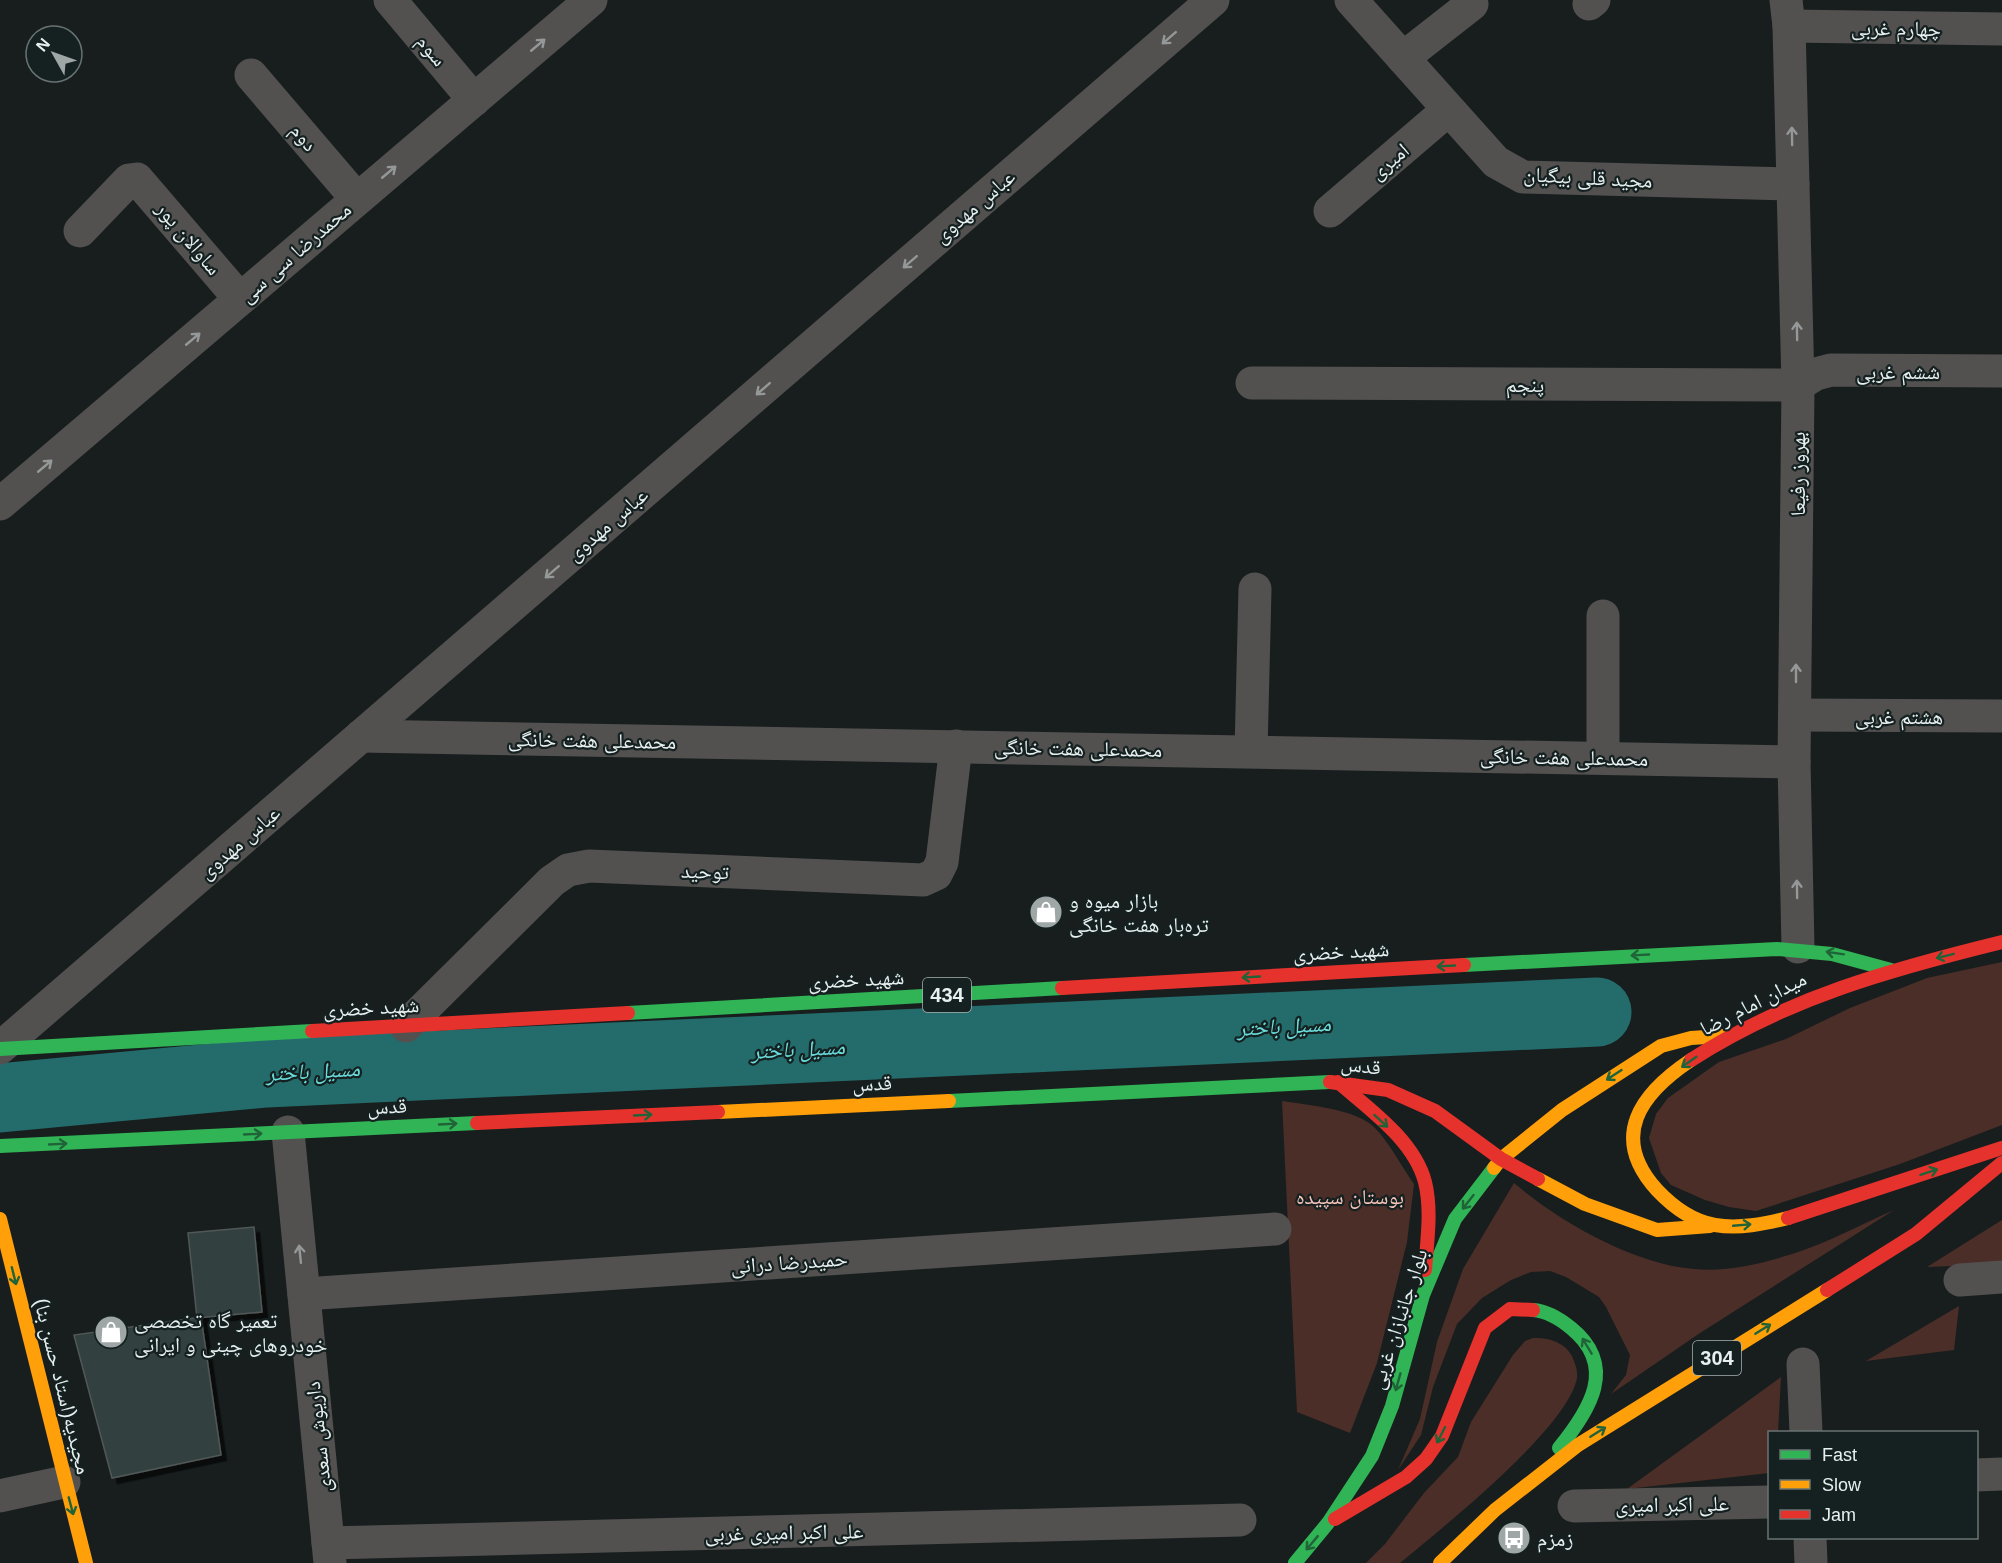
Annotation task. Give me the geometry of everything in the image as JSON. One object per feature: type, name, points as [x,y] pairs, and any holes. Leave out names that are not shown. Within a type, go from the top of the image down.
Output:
[{"type":"main road","name":"میدان امام رضا","points":[[2002,942],[1891,970],[1809,996],[1726,1035],[1663,1081],[1645,1099],[1635,1118],[1630,1139],[1633,1158],[1660,1195],[1688,1218],[1710,1226],[1742,1226],[1796,1216],[2002,1148]]},
{"type":"main road","name":"شهید خضری","points":[[0,1048],[1798,947],[1854,956],[1891,970]]},
{"type":"main road","name":"بلوار جانبازان غربی","points":[[1295,1563],[1328,1523],[1372,1456],[1392,1406],[1423,1295],[1455,1219],[1501,1159],[1562,1110],[1661,1046],[1691,1038],[1726,1035]]},
{"type":"main road","name":"قدس","points":[[0,1146],[1338,1082],[1388,1090],[1426,1107],[1501,1159],[1585,1204],[1657,1230],[1710,1226]]},
{"type":"main road","points":[[1338,1082],[1401,1139],[1424,1180],[1427,1234],[1423,1295]]},
{"type":"main road","name":"304","points":[[1440,1563],[1495,1510],[1578,1444],[1916,1234],[2002,1163]]},
{"type":"main road","name":"مجیدیه(استاد حسن بنا)","points":[[0,1219],[86,1563]]},
{"type":"main road","points":[[1328,1523],[1406,1477],[1426,1459],[1442,1436],[1485,1328],[1510,1309],[1537,1311],[1558,1318],[1587,1341],[1598,1370],[1584,1417],[1554,1455],[1495,1510]]},
{"type":"street","name":"سوم","points":[[390,0],[474,100]]},
{"type":"street","name":"محمدرضا سی سی","points":[[0,504],[591,0]]},
{"type":"street","name":"عباس مهدوی","points":[[0,1048],[1213,0]]},
{"type":"street","name":"مجید قلی بیگیان","points":[[1351,0],[1497,162],[1523,177],[1793,184]]},
{"type":"street","points":[[1403,58],[1473,4]]},
{"type":"street","name":"چهارم غربی","points":[[1788,13],[2002,29]]},
{"type":"street","name":"بهروز رفیعا","points":[[1788,13],[1798,385],[1794,762],[1798,947]]},
{"type":"street","name":"دوم","points":[[251,75],[357,199]]},
{"type":"street","name":"امیری","points":[[1330,211],[1448,110]]},
{"type":"street","name":"ساوالان پور","points":[[80,231],[129,180],[137,179],[240,299]]},
{"type":"street","name":"ششم غربی","points":[[1798,385],[1816,374],[1831,370],[2002,371]]},
{"type":"street","name":"پنجم","points":[[1252,382],[1798,385]]},
{"type":"street","points":[[1251,751],[1255,589]]},
{"type":"street","points":[[1602,616],[1603,758]]},
{"type":"street","name":"هشتم غربی","points":[[1795,715],[2002,716]]},
{"type":"street","name":"محمدعلی هفت خانگی","points":[[361,736],[1794,762]]},
{"type":"street","name":"توحید","points":[[406,1026],[552,881],[568,870],[589,866],[923,880],[936,874],[942,862],[956,746]]},
{"type":"street","name":"داریوش سعدی","points":[[288,1132],[329,1553]]},
{"type":"street","name":"حمیدرضا درانی","points":[[304,1294],[1275,1229]]},
{"type":"street","points":[[1960,1280],[2002,1277]]},
{"type":"street","points":[[1803,1364],[1806,1431]]},
{"type":"street","points":[[1978,1474],[2002,1474]]},
{"type":"street","points":[[0,1496],[64,1482]]},
{"type":"street","name":"علی اکبر امیری","points":[[1574,1506],[1768,1502]]},
{"type":"street","name":"علی اکبر امیری غربی","points":[[329,1553],[1240,1520]]},
{"type":"street","points":[[1810,1539],[1811,1563]]},
{"type":"green space","points":[[2002,962],[2002,1125],[1900,1164],[1756,1211],[1705,1200],[1671,1185],[1661,1173],[1649,1138],[1656,1114],[1668,1098],[1719,1062],[1786,1039],[1850,1008],[1927,978]]},
{"type":"green space","name":"بوستان سپیده","points":[[1282,1101],[1344,1112],[1366,1121],[1385,1140],[1414,1184],[1407,1242],[1377,1363],[1350,1433],[1297,1412]]},
{"type":"green space","points":[[1514,1183],[1532,1198],[1575,1226],[1622,1250],[1671,1265],[1706,1270],[1742,1266],[1802,1251],[1894,1210],[1700,1333],[1611,1394],[1626,1375],[1630,1355],[1599,1297],[1566,1277],[1550,1271],[1531,1272],[1511,1280],[1482,1298],[1457,1324],[1433,1387],[1421,1435],[1398,1470],[1420,1419],[1437,1342],[1463,1269]]},
{"type":"green space","points":[[2002,1220],[2002,1264],[1927,1267]]},
{"type":"green space","points":[[1959,1306],[1954,1350],[1866,1361]]},
{"type":"green space","points":[[1544,1338],[1565,1347],[1572,1356],[1577,1370],[1577,1378],[1568,1399],[1551,1423],[1528,1450],[1472,1503],[1400,1563],[1366,1563],[1385,1544],[1424,1493],[1458,1457],[1471,1422],[1513,1355],[1525,1341]]},
{"type":"green space","points":[[1781,1377],[1778,1431],[1768,1431],[1768,1473],[1627,1489]]},
{"type":"building","points":[[254,1227],[262,1312],[197,1318],[188,1233]]},
{"type":"building","points":[[201,1317],[221,1455],[112,1478],[74,1335]]},
{"type":"waterway","name":"مسیل باختر","points":[[0,1098],[266,1073],[1597,1012]]},
{"type":"traffic: fast","points":[[1464,965],[1777,949],[1832,954],[1891,970]]},
{"type":"traffic: fast","points":[[628,1013],[1062,988]]},
{"type":"traffic: fast","points":[[0,1049],[312,1031]]},
{"type":"traffic: fast","points":[[949,1101],[1330,1082]]},
{"type":"traffic: fast","points":[[0,1146],[477,1123]]},
{"type":"traffic: fast","points":[[1295,1563],[1328,1523],[1372,1456],[1392,1406],[1423,1295],[1455,1219],[1494,1168]]},
{"type":"traffic: fast","points":[[1533,1310],[1553,1316],[1571,1328],[1585,1343],[1593,1357],[1596,1373],[1589,1403],[1581,1419],[1559,1448]]},
{"type":"traffic: slow","points":[[1494,1168],[1501,1159],[1562,1110],[1661,1046],[1691,1038],[1722,1036]]},
{"type":"traffic: slow","points":[[1691,1060],[1657,1087],[1645,1102],[1637,1118],[1633,1135],[1635,1152],[1643,1171],[1657,1190],[1670,1202],[1691,1217],[1707,1223],[1742,1226],[1788,1218]]},
{"type":"traffic: slow","points":[[718,1112],[949,1101]]},
{"type":"traffic: slow","points":[[1538,1179],[1585,1204],[1657,1230],[1710,1226]]},
{"type":"traffic: slow","points":[[0,1219],[86,1563]]},
{"type":"traffic: slow","points":[[1440,1563],[1495,1510],[1578,1445],[1827,1290]]},
{"type":"traffic: jam","points":[[1691,1060],[1765,1019],[1841,988],[1921,963],[2002,942]]},
{"type":"traffic: jam","points":[[1062,988],[1464,965]]},
{"type":"traffic: jam","points":[[312,1031],[628,1013]]},
{"type":"traffic: jam","points":[[1330,1082],[1388,1090],[1435,1111],[1501,1159],[1538,1179]]},
{"type":"traffic: jam","points":[[1338,1082],[1389,1126],[1411,1152],[1419,1167],[1425,1182],[1428,1204],[1425,1270]]},
{"type":"traffic: jam","points":[[477,1123],[718,1112]]},
{"type":"traffic: jam","points":[[1788,1218],[2002,1148]]},
{"type":"traffic: jam","points":[[1827,1290],[1916,1234],[2002,1163]]},
{"type":"traffic: jam","points":[[1335,1519],[1406,1477],[1426,1459],[1442,1436],[1485,1328],[1510,1309],[1533,1310]]},
{"type":"place","name":"بازار میوه و تره‌بار هفت خانگی","points":[[1046,912]]},
{"type":"place","name":"تعمیر گاه تخصصی خودروهای چینی و ایرانی","points":[[111,1332]]},
{"type":"place","name":"زمزم","points":[[1514,1538]]}]
